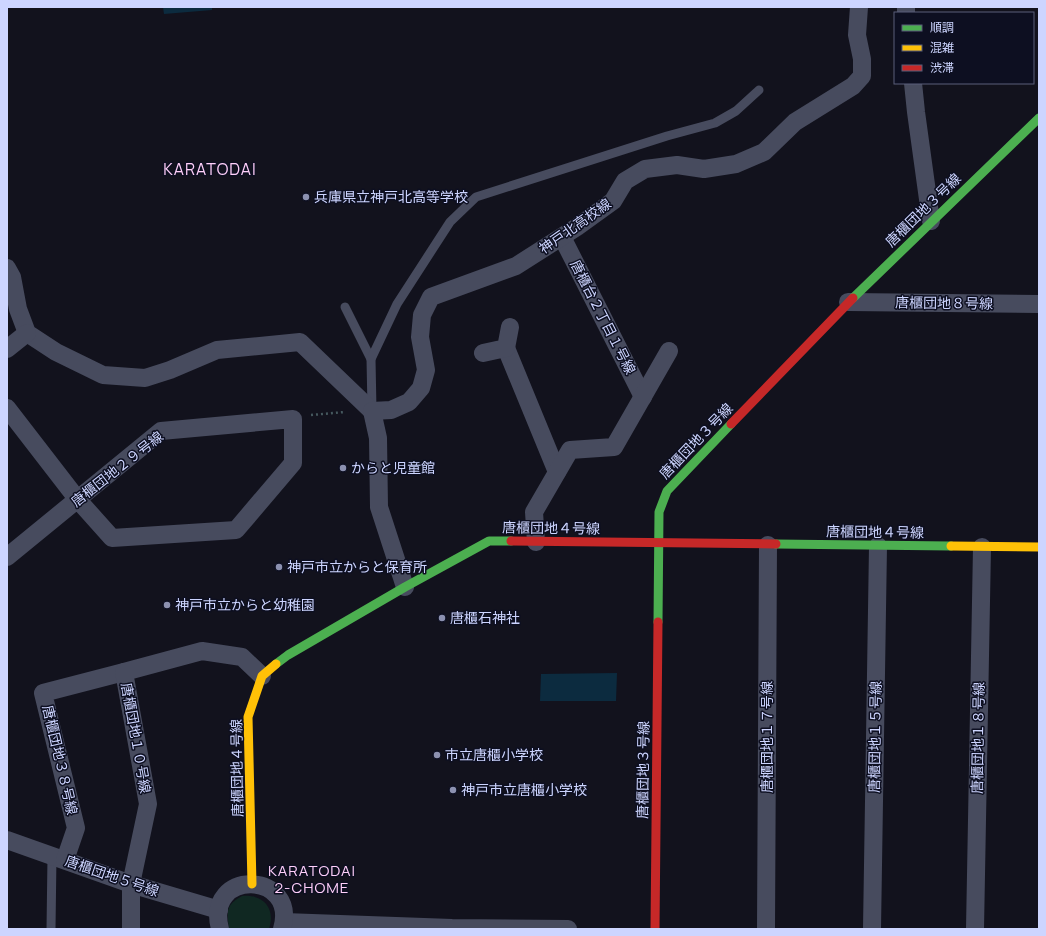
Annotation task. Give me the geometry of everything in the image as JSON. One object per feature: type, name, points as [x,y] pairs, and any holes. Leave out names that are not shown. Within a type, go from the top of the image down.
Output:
[{"type":"street","name":"神戸北高校線","points":[[372,411],[391,410],[409,402],[421,388],[426,370],[420,337],[422,315],[431,297],[516,266],[562,237],[613,201],[625,181],[645,169],[677,165],[704,169],[736,164],[764,152],[795,122],[853,86],[862,76],[862,59],[857,35],[859,7]]},
{"type":"street","points":[[913,84],[931,221]]},
{"type":"street","name":"唐櫃団地３号線","points":[[655,929],[659,512],[667,491],[848,302],[1039,118]]},
{"type":"street","name":"唐櫃台２丁目１号線","points":[[562,237],[643,397]]},
{"type":"street","points":[[7,268],[12,277],[18,309],[26,333],[56,352],[103,375],[145,378],[170,370],[217,350],[300,342],[372,411],[378,438],[379,507],[405,587]]},
{"type":"street","name":"唐櫃団地８号線","points":[[848,302],[1039,304]]},
{"type":"street","points":[[510,327],[506,348],[557,472]]},
{"type":"street","points":[[7,349],[26,333]]},
{"type":"street","points":[[483,353],[506,348]]},
{"type":"street","points":[[536,542],[534,512],[570,450],[614,446],[669,351]]},
{"type":"street","points":[[7,408],[78,500],[112,538],[236,530],[293,463],[301,417]]},
{"type":"street","name":"唐櫃団地２９号線","points":[[7,558],[161,431],[301,417]]},
{"type":"street","name":"唐櫃団地４号線","points":[[252,884],[248,717],[262,676],[288,654],[405,587],[490,541],[1039,548]]},
{"type":"street","name":"唐櫃団地１７号線","points":[[766,929],[768,545]]},
{"type":"street","name":"唐櫃団地１５号線","points":[[872,929],[878,546]]},
{"type":"street","name":"唐櫃団地１８号線","points":[[975,929],[982,547]]},
{"type":"street","name":"唐櫃団地１０号線","points":[[131,929],[131,884],[148,804],[124,672],[202,651],[242,657],[262,676]]},
{"type":"street","name":"唐櫃団地３８号線","points":[[58,858],[76,828],[43,693],[124,672]]},
{"type":"street","name":"唐櫃団地５号線","points":[[7,840],[131,884],[219,910]]},
{"type":"street","points":[[220,929],[218,920],[222,901],[227,894],[243,884],[263,886],[273,892],[280,900],[284,911],[283,925],[452,929],[568,929]]},
{"type":"lane","points":[[371,359],[397,304],[450,222],[476,197],[534,180],[667,136],[714,124],[736,111],[759,90]]},
{"type":"lane","points":[[345,307],[371,359],[372,411]]},
{"type":"lane","points":[[51,929],[58,858]]},
{"type":"path","points":[[301,417],[351,411]]},
{"type":"green space","points":[[242,896],[256,897],[266,904],[271,915],[269,929],[229,929],[228,910],[236,899]]},
{"type":"water","points":[[163,7],[212,7],[212,10],[164,14]]},
{"type":"water","points":[[617,673],[616,701],[540,701],[541,674]]},
{"type":"traffic: fast","points":[[853,298],[1039,118]]},
{"type":"traffic: fast","points":[[658,622],[659,512],[667,491],[731,424]]},
{"type":"traffic: fast","points":[[276,664],[288,655],[405,587],[489,541],[511,541]]},
{"type":"traffic: fast","points":[[776,544],[951,546]]},
{"type":"traffic: slow","points":[[951,546],[1039,547]]},
{"type":"traffic: slow","points":[[252,884],[248,717],[262,676],[276,664]]},
{"type":"traffic: jam","points":[[731,424],[853,298]]},
{"type":"traffic: jam","points":[[511,541],[776,544]]},
{"type":"traffic: jam","points":[[655,929],[658,622]]},
{"type":"place","name":"兵庫県立神戸北高等学校","points":[[306,197]]},
{"type":"place","name":"からと児童館","points":[[343,468]]},
{"type":"place","name":"神戸市立からと保育所","points":[[279,567]]},
{"type":"place","name":"神戸市立からと幼稚園","points":[[167,605]]},
{"type":"place","name":"唐櫃石神社","points":[[442,618]]},
{"type":"place","name":"市立唐櫃小学校","points":[[437,755]]},
{"type":"place","name":"神戸市立唐櫃小学校","points":[[453,790]]},
{"type":"district","name":"KARATODAI","points":[[210,169]]},
{"type":"district","name":"KARATODAI 2-CHOME","points":[[312,880]]}]
